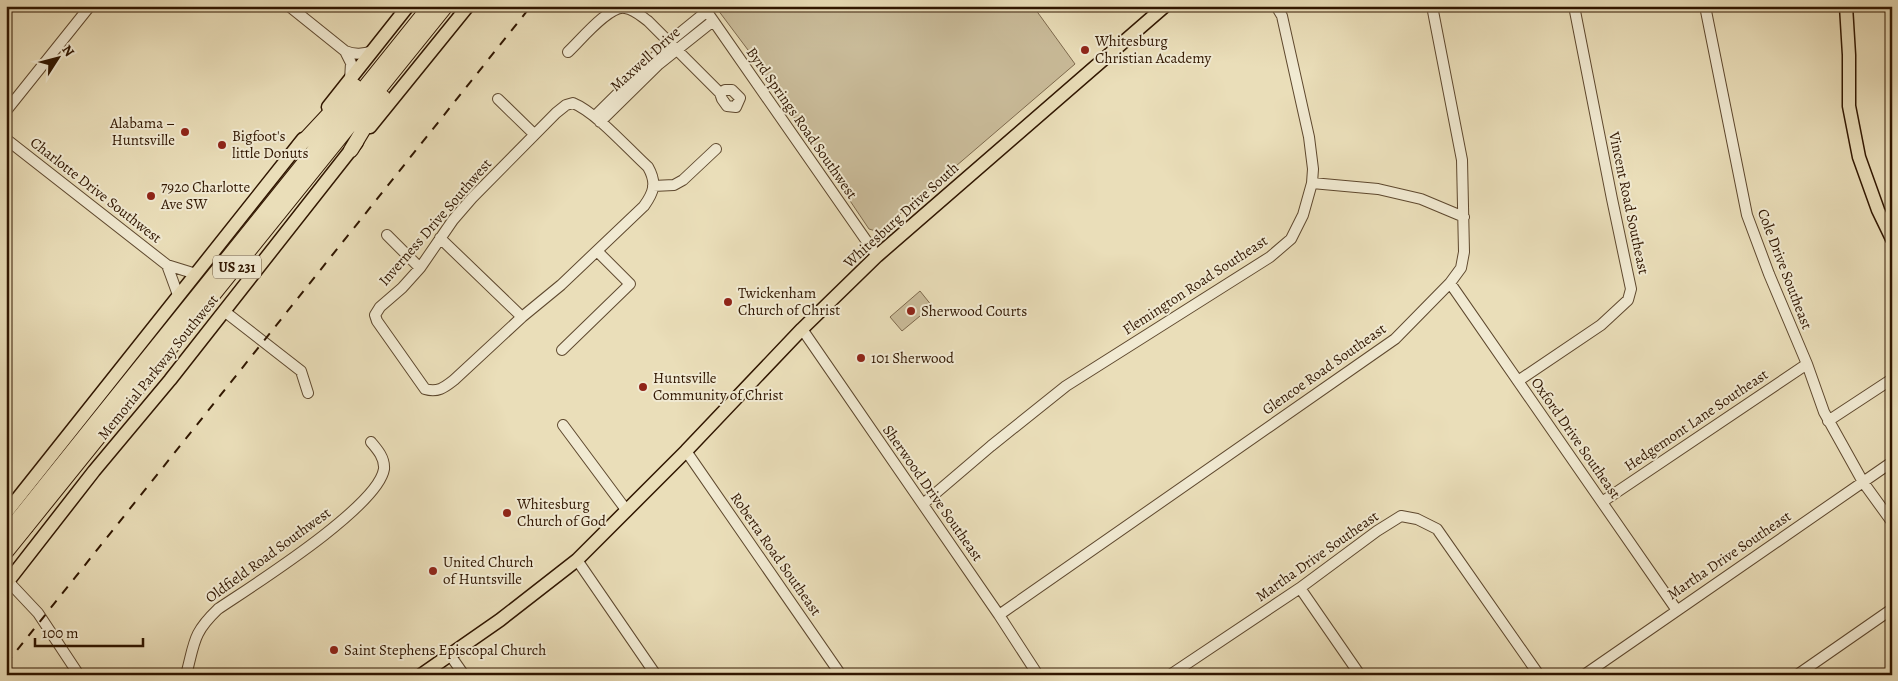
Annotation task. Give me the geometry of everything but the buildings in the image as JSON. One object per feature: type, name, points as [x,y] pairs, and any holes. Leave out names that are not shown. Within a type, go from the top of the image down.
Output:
[{"type":"highway","name":"Memorial Parkway Southwest","points":[[6,532],[13,517],[430,13],[446,6]]},
{"type":"highway","points":[[299,146],[430,13]]},
{"type":"highway","points":[[351,150],[386,92],[425,41],[430,13]]},
{"type":"highway","name":"Memorial Parkway Southwest","points":[[6,552],[13,517]]},
{"type":"main road","name":"Memorial Parkway Southwest","points":[[13,517],[178,295],[299,146],[306,134],[408,6]]},
{"type":"main road","name":"Memorial Parkway Southwest","points":[[7,582],[468,6]]},
{"type":"main road","name":"Whitesburg Drive South","points":[[421,675],[500,620],[577,560],[686,451],[802,329],[877,256],[1165,6]]},
{"type":"main road","points":[[1846,6],[1849,106],[1858,149],[1878,210],[1892,239]]},
{"type":"main road","points":[[6,532],[19,543],[34,542],[42,538]]},
{"type":"street","points":[[6,111],[90,6]]},
{"type":"street","points":[[289,6],[345,51],[352,54],[373,51]]},
{"type":"street","name":"Flemington Road Southeast","points":[[923,504],[1066,386],[1270,257],[1292,239],[1303,216],[1312,183],[1313,169],[1309,137],[1282,16],[1276,6]]},
{"type":"street","name":"Glencoe Road Southeast","points":[[999,614],[1395,339],[1450,284],[1461,268],[1464,252],[1462,160],[1432,6]]},
{"type":"street","name":"Vincent Road Southeast","points":[[1518,381],[1601,324],[1628,300],[1631,289],[1574,6]]},
{"type":"street","name":"Cole Drive Southeast","points":[[1706,6],[1747,215],[1828,421],[1863,482],[1892,522]]},
{"type":"street","points":[[568,52],[611,11],[623,7],[635,11],[720,93]]},
{"type":"street","points":[[597,119],[673,46],[705,9]]},
{"type":"street","name":"Byrd Springs Road Southwest","points":[[705,9],[877,256]]},
{"type":"street","name":"Maxwell Drive","points":[[673,46],[713,21]]},
{"type":"street","points":[[345,51],[351,63],[350,80]]},
{"type":"street","points":[[498,99],[534,134]]},
{"type":"street","name":"Inverness Drive Southwest","points":[[573,104],[582,107],[597,119],[648,167],[653,177],[652,196],[644,206],[561,285],[443,388],[433,391],[426,389],[377,321],[375,314],[420,268],[440,238],[472,198],[534,134],[566,105],[573,104]]},
{"type":"street","name":"Charlotte Drive Southwest","points":[[6,140],[166,265],[196,274]]},
{"type":"street","points":[[653,186],[674,185],[683,180],[716,149]]},
{"type":"street","points":[[1312,183],[1378,189],[1421,199],[1464,217]]},
{"type":"street","points":[[387,235],[420,268]]},
{"type":"street","points":[[440,238],[522,318]]},
{"type":"street","points":[[562,350],[630,284],[597,251]]},
{"type":"street","name":"Charlotte Drive Southwest","points":[[166,265],[178,295]]},
{"type":"street","name":"Oxford Drive Southeast","points":[[1450,284],[1676,609]]},
{"type":"street","points":[[224,311],[301,371],[308,393]]},
{"type":"street","name":"Sherwood Drive Southeast","points":[[802,329],[999,614],[1038,675]]},
{"type":"street","name":"Hedgemont Lane Southeast","points":[[1602,502],[1806,364]]},
{"type":"street","points":[[1828,421],[1892,379]]},
{"type":"street","points":[[563,425],[627,511]]},
{"type":"street","name":"Oldfield Road Southwest","points":[[186,675],[194,639],[203,623],[218,609],[321,539],[372,490],[383,472],[384,464],[380,454],[371,442]]},
{"type":"street","name":"Roberta Road Southeast","points":[[686,451],[841,675]]},
{"type":"street","name":"Martha Drive Southeast","points":[[1584,675],[1676,609],[1892,462]]},
{"type":"street","name":"Martha Drive Southeast","points":[[1170,675],[1184,671],[1377,531],[1401,516],[1417,519],[1437,528],[1539,675]]},
{"type":"street","points":[[577,560],[656,675]]},
{"type":"street","points":[[7,582],[38,613],[79,675]]},
{"type":"street","points":[[1300,588],[1360,675]]},
{"type":"street","points":[[1797,675],[1892,609]]},
{"type":"street","points":[[450,654],[464,675]]},
{"type":"shaded area","points":[[715,6],[1033,6],[1075,64],[879,232],[869,229],[754,58]]},
{"type":"shaded area","name":"Sherwood Courts","points":[[920,291],[932,306],[902,331],[890,317]]},
{"type":"railway","points":[[6,664],[531,6]]},
{"type":"place","name":"Whitesburg Christian Academy","points":[[1085,50]]},
{"type":"place","name":"Alabama – Huntsville","points":[[185,132]]},
{"type":"place","name":"Bigfoot's little Donuts","points":[[222,145]]},
{"type":"place","name":"7920 Charlotte Ave SW","points":[[151,196]]},
{"type":"place","name":"Twickenham Church of Christ","points":[[728,302]]},
{"type":"place","name":"Sherwood Courts","points":[[911,311]]},
{"type":"place","name":"101 Sherwood","points":[[861,358]]},
{"type":"place","name":"Huntsville Community of Christ","points":[[643,387]]},
{"type":"place","name":"Whitesburg Church of God","points":[[507,513]]},
{"type":"place","name":"United Church of Huntsville","points":[[433,571]]},
{"type":"place","name":"Saint Stephens Episcopal Church","points":[[334,650]]}]
